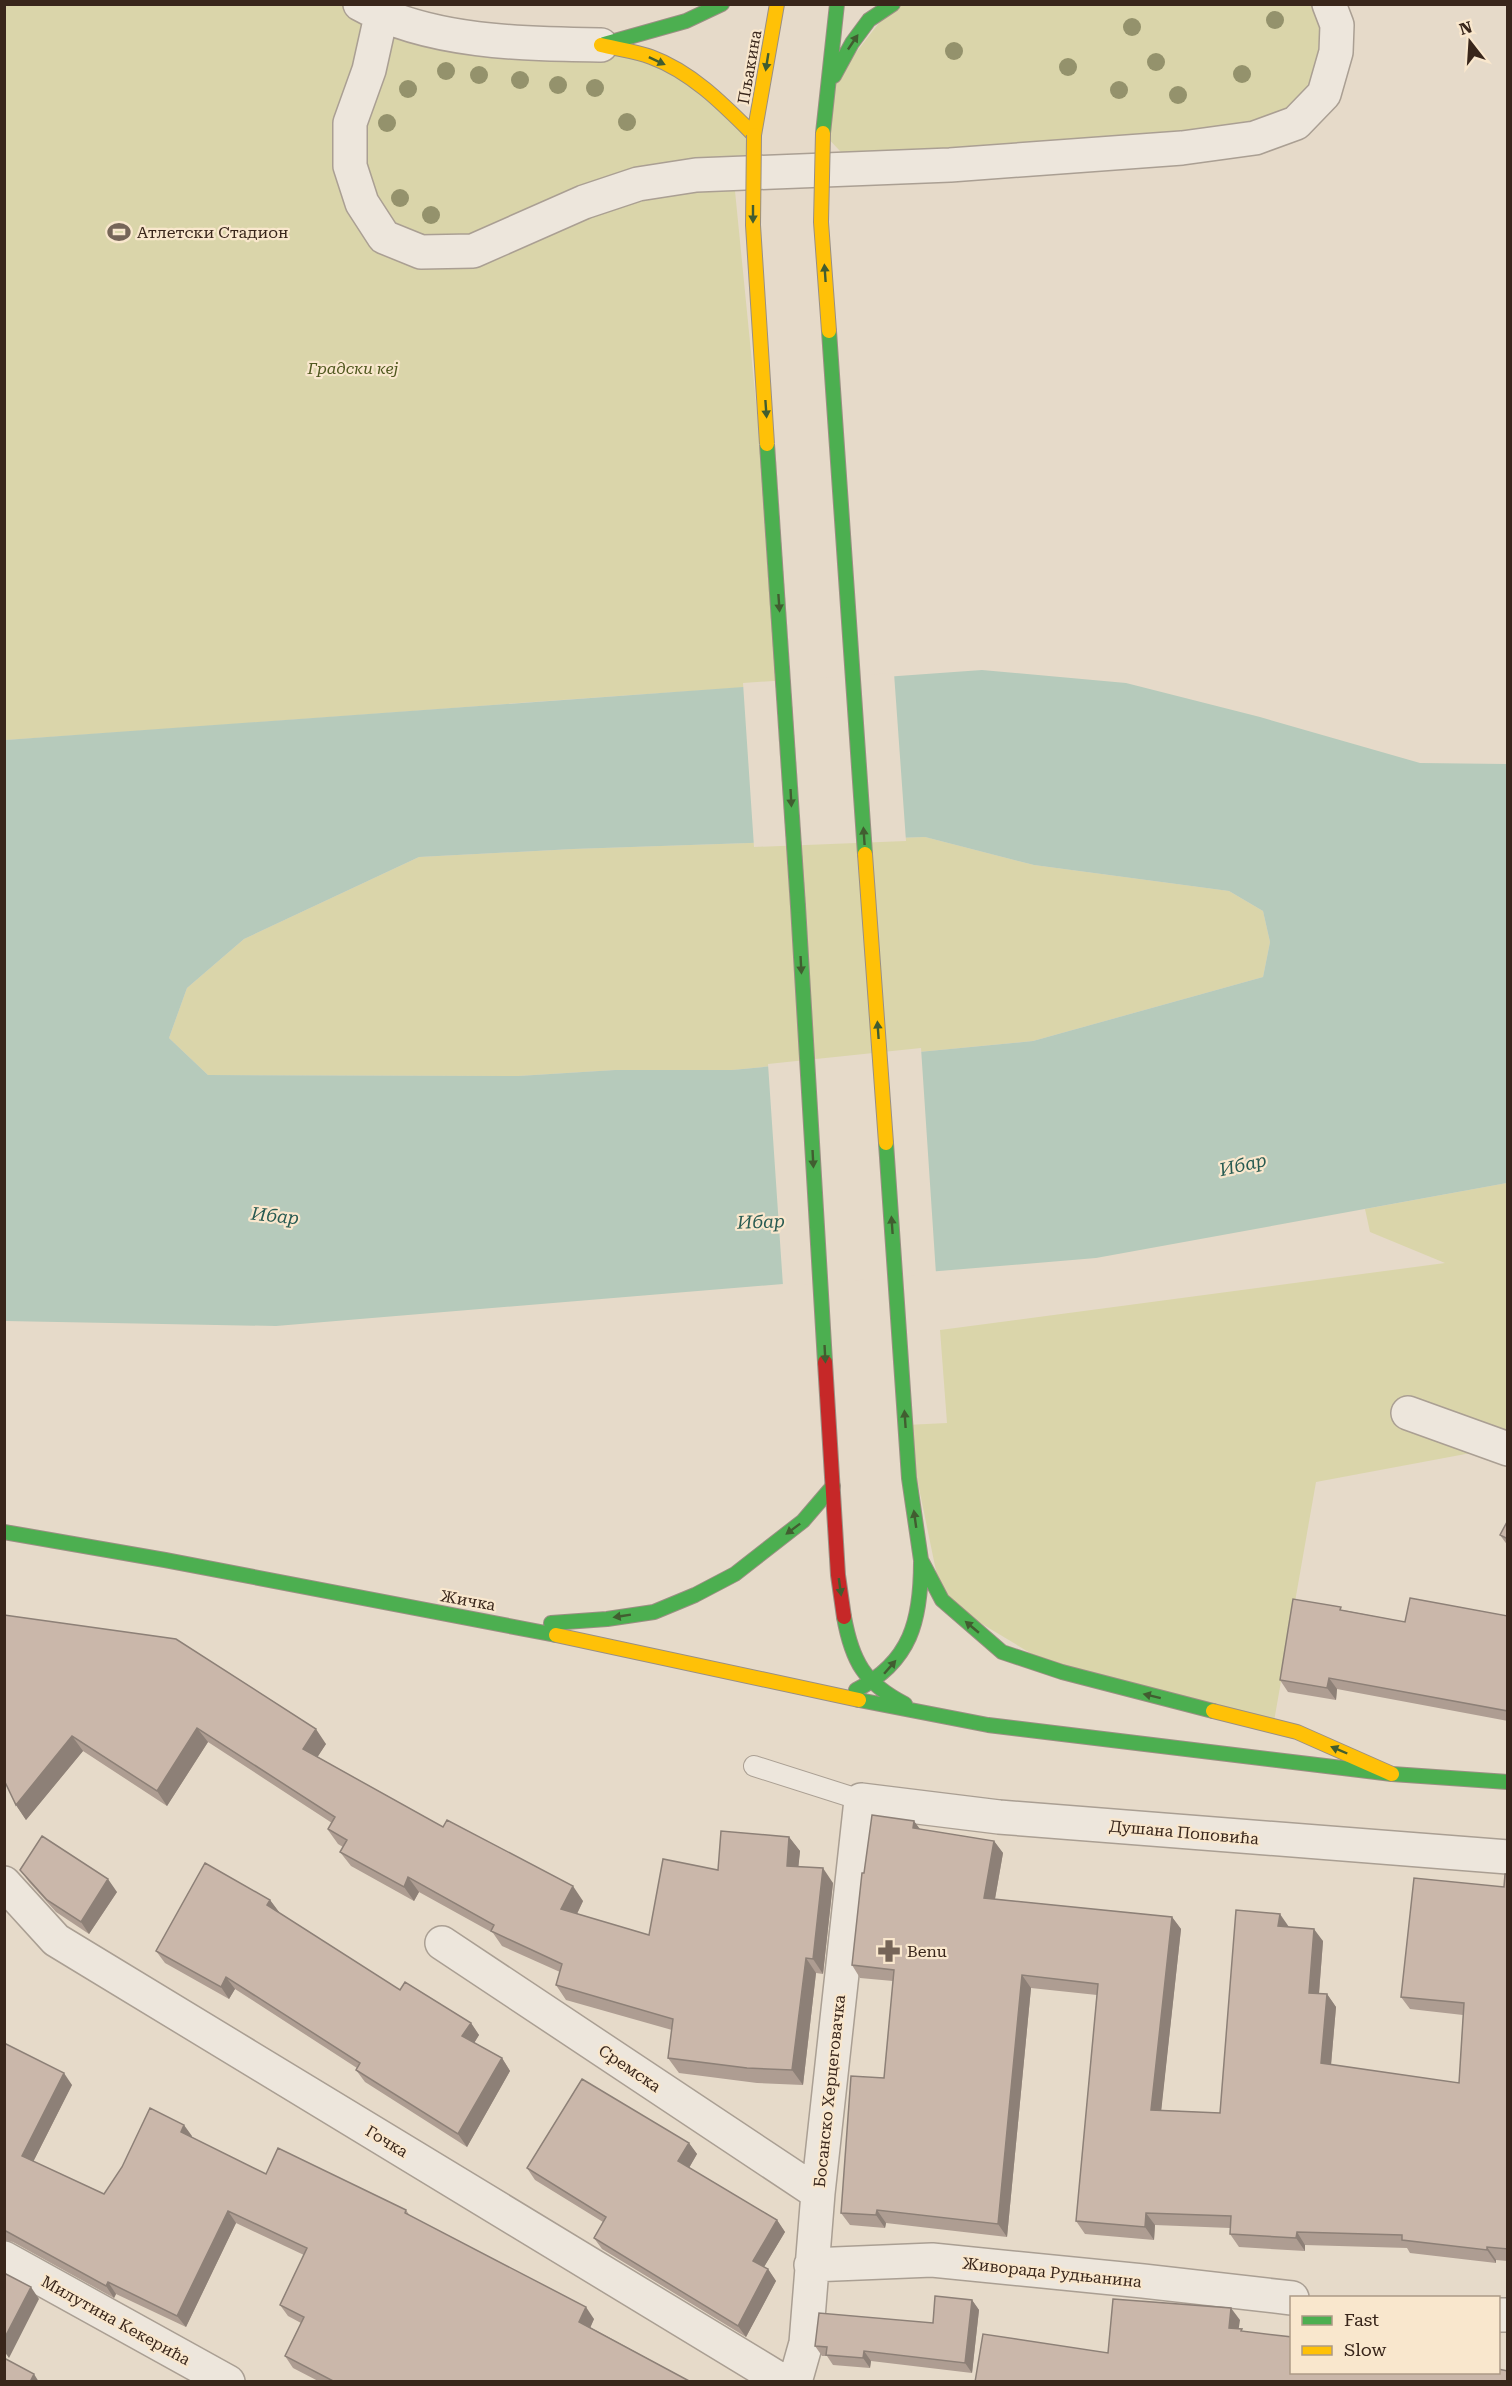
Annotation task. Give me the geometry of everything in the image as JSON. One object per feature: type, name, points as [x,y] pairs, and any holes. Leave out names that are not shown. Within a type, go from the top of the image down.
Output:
[{"type":"main road","points":[[601,45],[686,21],[722,4]]},
{"type":"main road","name":"Пљакина","points":[[777,4],[754,135],[753,225],[784,685],[838,1575],[848,1638],[864,1675],[890,1696],[922,1714]]},
{"type":"main road","points":[[818,1691],[853,1691],[874,1683],[891,1668],[909,1641],[919,1611],[922,1584],[921,1560],[909,1478],[821,222],[826,91],[837,4]]},
{"type":"main road","points":[[826,91],[852,43],[869,20],[893,4]]},
{"type":"main road","points":[[601,45],[651,57],[686,76],[716,98],[754,135]]},
{"type":"main road","points":[[498,1622],[552,1623],[608,1619],[654,1612],[695,1595],[735,1574],[803,1521],[833,1486]]},
{"type":"main road","name":"Жичка","points":[[4,1532],[498,1622],[922,1714]]},
{"type":"main road","points":[[921,1560],[942,1600],[1002,1652],[1062,1672],[1297,1732],[1392,1774]]},
{"type":"main road","points":[[922,1714],[1022,1729],[1392,1774],[1508,1782]]},
{"type":"street","points":[[601,45],[514,44],[440,32],[371,10],[369,70],[350,123],[350,166],[362,203],[384,237],[421,252],[473,251],[584,202],[638,184],[696,175],[962,164],[1182,147],[1255,138],[1296,123],[1324,94],[1336,52],[1337,25],[1329,4]]},
{"type":"street","points":[[1408,1413],[1508,1449]]},
{"type":"street","name":"Душана Поповића","points":[[861,1800],[999,1817],[1508,1857]]},
{"type":"street","name":"Босанско Херцеговачка","points":[[795,2382],[806,2343],[818,2193],[861,1800]]},
{"type":"street","name":"Гочка","points":[[4,1883],[56,1940],[784,2382]]},
{"type":"street","name":"Сремска","points":[[442,1943],[818,2193]]},
{"type":"street","name":"Милутина Кекерића","points":[[4,2258],[228,2382]]},
{"type":"street","name":"Живорада Рудњанина","points":[[811,2265],[932,2260],[1290,2298]]},
{"type":"lane","points":[[754,1766],[861,1800]]},
{"type":"green space","points":[[1329,4],[1337,25],[1296,123],[857,169],[823,133],[826,91],[893,5]]},
{"type":"green space","name":"Градски кеј","points":[[5,5],[360,5],[651,57],[754,135],[735,191],[784,685],[5,740]]},
{"type":"green space","points":[[925,837],[1034,865],[1229,891],[1263,911],[1270,942],[1263,977],[1033,1041],[732,1070],[615,1070],[518,1076],[208,1075],[169,1038],[187,988],[244,939],[419,857],[573,849]]},
{"type":"green space","points":[[1507,1183],[1508,1436],[1503,1447],[1316,1482],[1273,1727],[1062,1672],[942,1600],[906,1425],[947,1423],[940,1330],[1445,1263],[1370,1232],[1365,1209]]},
{"type":"water","name":"Ибар","points":[[982,670],[1126,683],[1260,717],[1420,763],[1507,764],[1507,1183],[1096,1258],[276,1326],[5,1321],[5,740]],"holes":[[[925,837],[1034,865],[1229,891],[1263,911],[1270,942],[1263,977],[1033,1041],[732,1070],[615,1070],[518,1076],[208,1075],[169,1038],[187,988],[244,939],[419,857],[573,849]]]},
{"type":"pier","points":[[894,673],[906,841],[754,847],[743,683]]},
{"type":"pier","points":[[921,1048],[936,1274],[783,1286],[768,1064]]},
{"type":"building","points":[[1508,1520],[1508,1539],[1500,1535]]},
{"type":"building","points":[[1410,1598],[1508,1616],[1508,1711],[1329,1678],[1327,1688],[1280,1680],[1293,1599],[1341,1607],[1340,1610],[1405,1622]]},
{"type":"building","points":[[4,1615],[176,1639],[316,1729],[303,1749],[443,1827],[447,1820],[573,1886],[561,1909],[649,1935],[663,1859],[718,1870],[721,1831],[789,1837],[787,1866],[823,1868],[813,1959],[806,1958],[792,2070],[747,2068],[668,2058],[673,2019],[556,1985],[562,1964],[491,1931],[494,1925],[408,1877],[404,1887],[340,1852],[347,1840],[328,1829],[335,1817],[197,1728],[157,1791],[72,1736],[16,1805],[4,1780]]},
{"type":"building","points":[[872,1815],[914,1821],[913,1828],[994,1841],[984,1898],[1172,1917],[1151,2110],[1220,2113],[1236,1910],[1280,1914],[1278,1926],[1314,1929],[1309,1993],[1327,1994],[1321,2063],[1459,2083],[1464,2003],[1401,1997],[1414,1878],[1504,1887],[1505,1874],[1508,1874],[1508,2249],[1487,2247],[1487,2250],[1402,2240],[1402,2235],[1297,2232],[1296,2238],[1230,2234],[1231,2216],[1146,2213],[1145,2227],[1076,2221],[1098,1984],[1022,1975],[998,2224],[877,2210],[876,2215],[841,2213],[851,2076],[884,2078],[894,1970],[852,1965],[862,1873],[864,1873]]},
{"type":"building","points":[[42,1836],[108,1879],[81,1922],[47,1900],[20,1870]]},
{"type":"building","points":[[205,1863],[270,1900],[267,1905],[400,1990],[405,1982],[471,2023],[462,2036],[502,2058],[458,2134],[356,2070],[360,2063],[226,1977],[221,1987],[156,1951]]},
{"type":"building","points":[[4,2043],[64,2073],[22,2156],[104,2194],[122,2167],[150,2108],[184,2125],[181,2132],[266,2174],[278,2148],[406,2210],[405,2213],[586,2307],[579,2322],[691,2382],[335,2382],[285,2356],[304,2317],[280,2305],[307,2248],[228,2211],[177,2316],[108,2282],[106,2286],[4,2230]]},
{"type":"building","points":[[582,2079],[689,2143],[678,2161],[777,2220],[753,2261],[768,2269],[738,2326],[594,2238],[606,2217],[527,2168]]},
{"type":"building","points":[[4,2273],[31,2287],[4,2339]]},
{"type":"building","points":[[935,2296],[972,2300],[965,2363],[864,2351],[863,2358],[826,2355],[827,2347],[815,2346],[819,2313],[933,2323]]},
{"type":"building","points":[[1113,2299],[1231,2308],[1229,2328],[1290,2337],[1290,2374],[1500,2374],[1500,2369],[1508,2371],[1508,2382],[975,2382],[983,2334],[1108,2353]]},
{"type":"building","points":[[4,2358],[34,2374],[30,2382],[4,2382]]},
{"type":"traffic: fast","points":[[604,44],[686,21],[722,4]]},
{"type":"traffic: fast","points":[[823,133],[837,4]]},
{"type":"traffic: fast","points":[[834,76],[852,43],[869,20],[893,4]]},
{"type":"traffic: fast","points":[[829,331],[865,854]]},
{"type":"traffic: fast","points":[[767,444],[798,906]]},
{"type":"traffic: fast","points":[[798,906],[825,1362]]},
{"type":"traffic: fast","points":[[886,1143],[909,1478],[921,1560],[942,1600],[1002,1652],[1062,1672],[1213,1711]]},
{"type":"traffic: fast","points":[[551,1623],[607,1619],[654,1612],[695,1595],[735,1574],[803,1521],[833,1486]]},
{"type":"traffic: fast","points":[[4,1532],[165,1560],[556,1635]]},
{"type":"traffic: fast","points":[[856,1690],[875,1679],[889,1666],[901,1652],[909,1637],[919,1603],[921,1562]]},
{"type":"traffic: fast","points":[[844,1617],[851,1646],[862,1669],[879,1688],[905,1704]]},
{"type":"traffic: fast","points":[[859,1700],[988,1725],[1392,1774],[1508,1782]]},
{"type":"traffic: slow","points":[[754,135],[777,4]]},
{"type":"traffic: slow","points":[[601,45],[645,55],[680,71],[707,90],[754,135]]},
{"type":"traffic: slow","points":[[823,133],[821,222],[829,331]]},
{"type":"traffic: slow","points":[[754,135],[753,225],[767,444]]},
{"type":"traffic: slow","points":[[865,854],[886,1143]]},
{"type":"traffic: slow","points":[[556,1635],[859,1700]]},
{"type":"traffic: slow","points":[[1213,1711],[1297,1732],[1392,1774]]},
{"type":"traffic: jam","points":[[825,1362],[838,1575],[844,1617]]},
{"type":"place","name":"Атлетски Стадион","points":[[119,232]]},
{"type":"place","name":"Benu","points":[[889,1951]]}]
